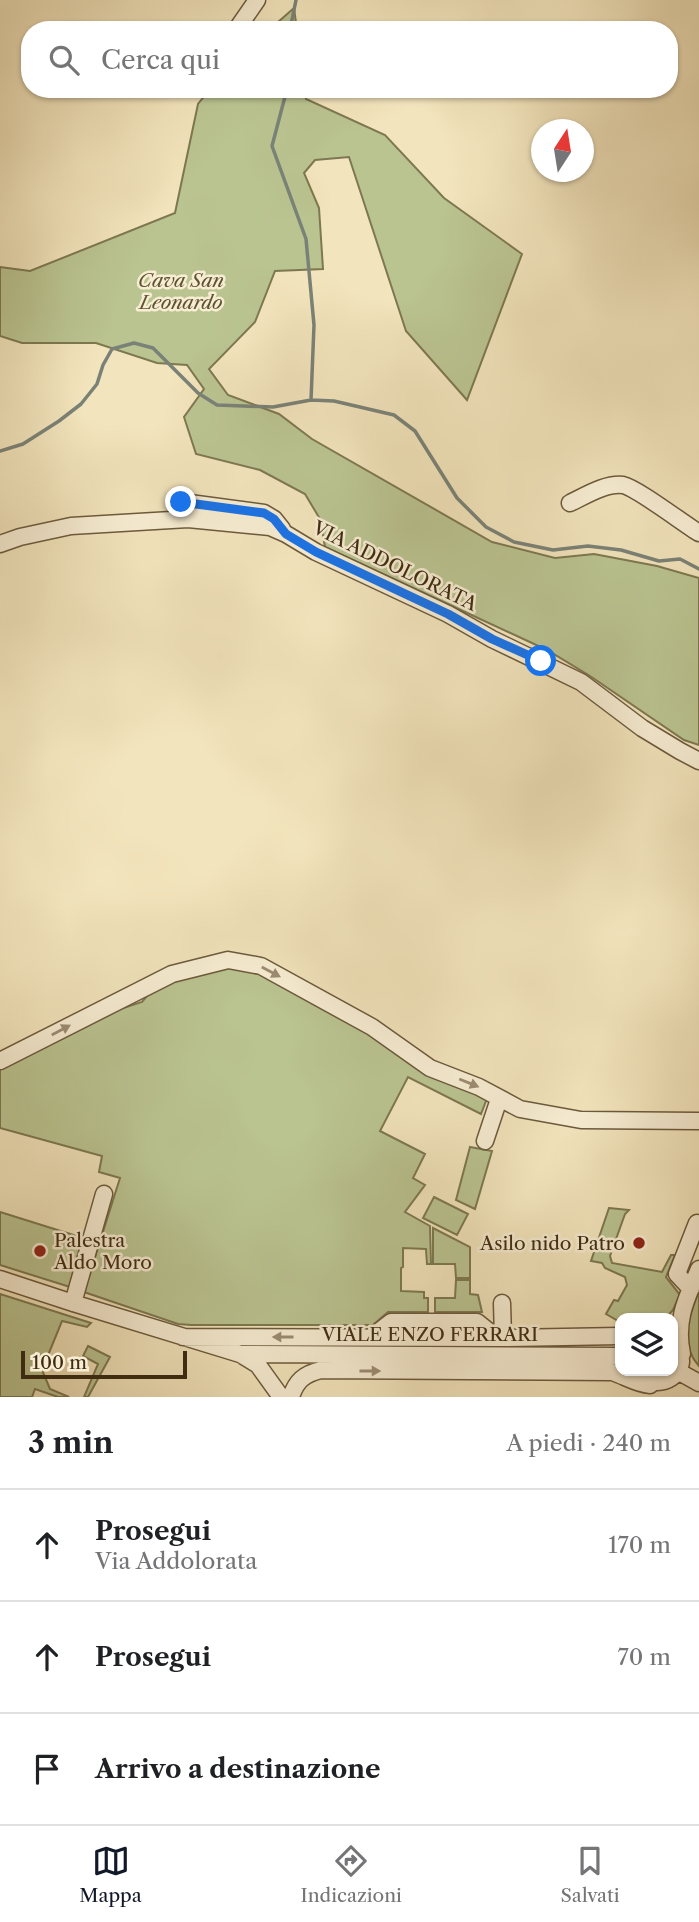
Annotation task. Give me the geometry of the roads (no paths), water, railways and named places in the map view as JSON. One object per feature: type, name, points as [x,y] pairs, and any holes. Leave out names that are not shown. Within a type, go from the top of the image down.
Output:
[{"type":"street","points":[[242,21],[257,0]]},
{"type":"street","points":[[570,503],[611,486],[624,485],[699,533]]},
{"type":"street","points":[[181,502],[264,513],[274,519],[286,534]]},
{"type":"street","name":"VIA ADDOLORATA","points":[[0,544],[71,526],[188,519],[270,527],[581,682],[642,727],[699,761]]},
{"type":"street","points":[[0,1061],[172,974],[228,960],[261,966],[372,1027],[430,1068],[479,1087],[520,1109],[581,1120],[699,1121]]},
{"type":"street","points":[[485,1140],[499,1099]]},
{"type":"street","points":[[74,1303],[104,1194]]},
{"type":"street","points":[[691,1289],[677,1274],[697,1223],[699,1224]]},
{"type":"street","points":[[678,1317],[699,1269]]},
{"type":"street","points":[[0,1279],[240,1354],[258,1366],[281,1397]]},
{"type":"street","points":[[500,1338],[502,1303]]},
{"type":"street","points":[[678,1326],[678,1346]]},
{"type":"street","points":[[183,1337],[615,1336]]},
{"type":"street","name":"VIALE ENZO FERRARI","points":[[240,1354],[615,1356]]},
{"type":"street","points":[[678,1361],[699,1383]]},
{"type":"street","points":[[291,1397],[296,1384],[303,1377],[321,1370],[612,1373],[645,1385],[673,1382],[674,1376]]},
{"type":"waterway","points":[[292,21],[296,0]]},
{"type":"waterway","points":[[285,98],[272,146],[306,239],[314,325],[311,400]]},
{"type":"waterway","name":"Cava San Leonardo","points":[[0,451],[23,444],[81,404],[97,384],[112,349],[134,343],[153,348],[198,393],[217,405],[273,407],[311,400],[334,401],[394,415],[415,431],[457,498],[486,527],[514,542],[553,550],[588,546],[621,550],[659,561],[680,559],[699,569]]},
{"type":"place","name":"Asilo nido Patro","points":[[639,1243]]},
{"type":"place","name":"Palestra Aldo Moro","points":[[40,1251]]}]
